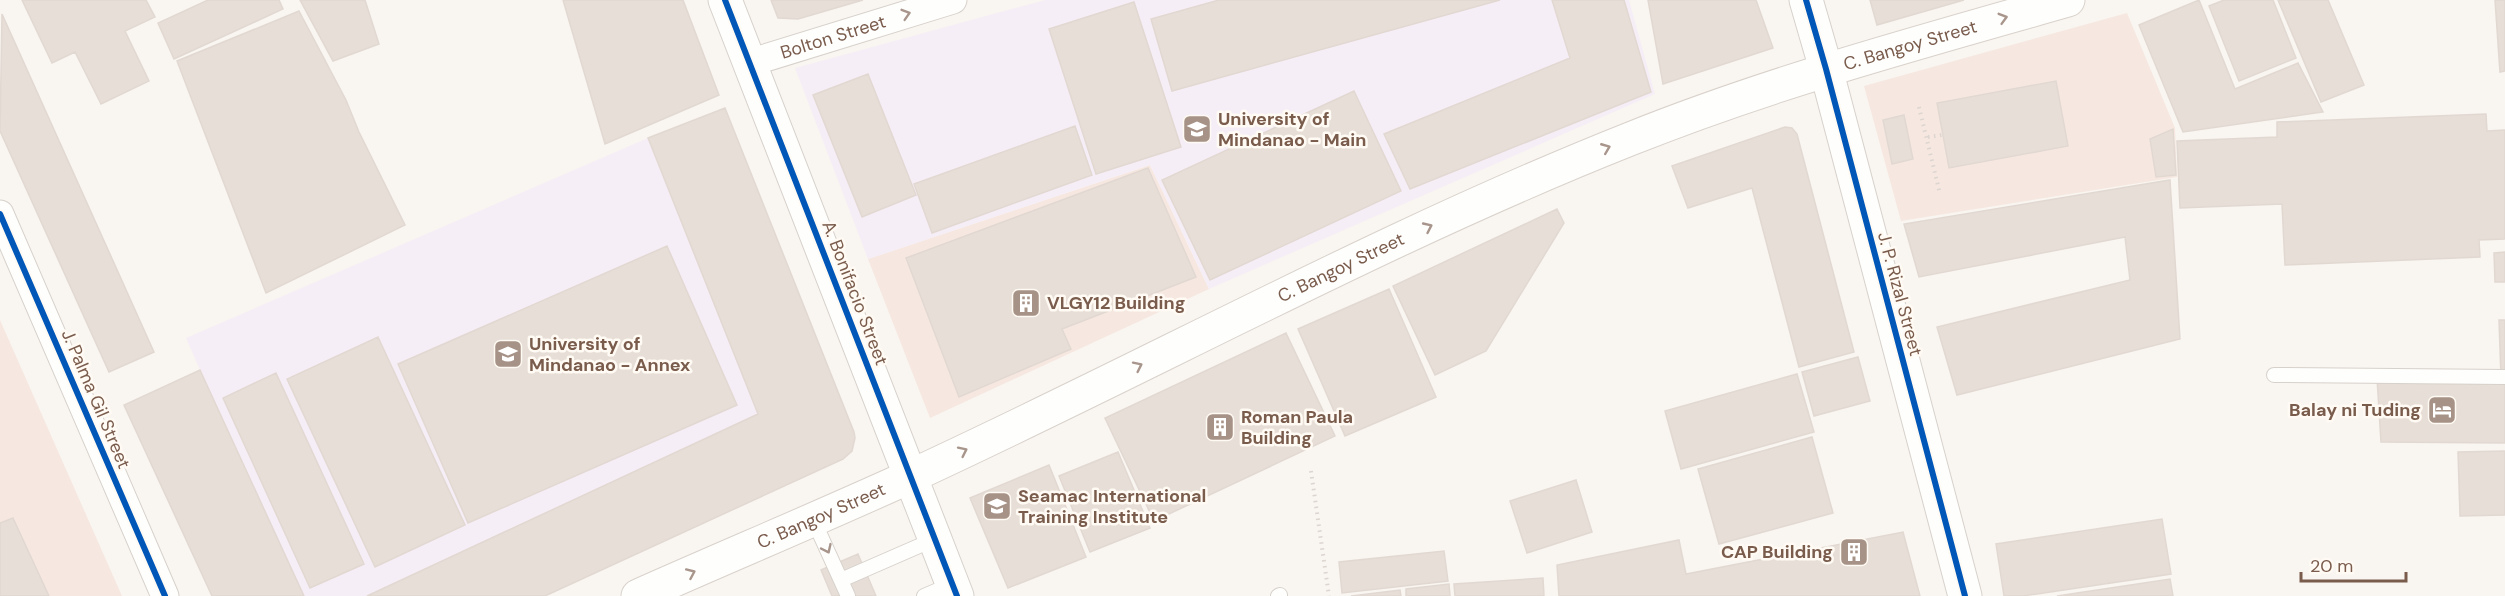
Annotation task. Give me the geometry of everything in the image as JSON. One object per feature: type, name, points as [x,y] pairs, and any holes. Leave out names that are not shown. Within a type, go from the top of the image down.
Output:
[{"type":"main road","name":"A. Bonifacio Street","points":[[725,0],[935,539],[944,592]]},
{"type":"main road","name":"J. P. Rizal Street","points":[[1806,0],[1965,596]]},
{"type":"main road","name":"C. Bangoy Street","points":[[638,596],[910,476],[1310,282],[1540,176],[1633,137],[1826,69],[2068,0]]},
{"type":"street","name":"Bolton Street","points":[[749,63],[952,0]]},
{"type":"street","name":"J. Palma Gil Street","points":[[0,214],[165,596]]},
{"type":"lane","points":[[2274,375],[2505,377]]},
{"type":"lane","points":[[813,519],[848,596]]},
{"type":"lane","points":[[841,580],[935,539]]},
{"type":"path","points":[[1919,107],[1940,194]]},
{"type":"path","points":[[1928,137],[1942,135]]},
{"type":"path","points":[[1311,471],[1329,596]]},
{"type":"shaded area","name":"University of Mindanao - Main","points":[[1045,0],[1629,0],[1655,94],[1209,289],[1150,165],[868,259],[795,68]]},
{"type":"shaded area","points":[[2127,13],[2175,128],[2177,177],[1901,221],[1864,86]]},
{"type":"shaded area","name":"University of Mindanao - Annex","points":[[725,108],[854,432],[854,445],[848,456],[545,596],[212,596],[124,405],[200,370],[186,338],[648,138]]},
{"type":"shaded area","name":"VLGY12 Building","points":[[1150,165],[1209,289],[930,418],[868,259]]},
{"type":"shaded area","points":[[0,320],[122,596],[0,596]]},
{"type":"building","points":[[22,0],[146,0],[155,17],[125,31],[149,81],[101,104],[75,52],[52,63]]},
{"type":"building","points":[[208,0],[279,0],[283,9],[174,59],[158,23]]},
{"type":"building","points":[[300,0],[365,0],[379,44],[333,61]]},
{"type":"building","points":[[563,0],[683,0],[719,95],[605,144]]},
{"type":"building","points":[[771,0],[863,0],[798,19],[778,18]]},
{"type":"building","points":[[1219,0],[1500,0],[1172,91],[1151,19]]},
{"type":"building","points":[[1552,0],[1624,0],[1651,92],[1410,189],[1384,134],[1570,58]]},
{"type":"building","points":[[1648,0],[1756,0],[1773,48],[1663,84]]},
{"type":"building","points":[[1870,0],[1964,0],[1877,25]]},
{"type":"building","points":[[2199,0],[2235,89],[2298,63],[2323,112],[2183,132],[2139,25]]},
{"type":"building","points":[[2224,0],[2273,0],[2296,58],[2239,81],[2209,6]]},
{"type":"building","points":[[2278,0],[2328,0],[2364,85],[2321,102]]},
{"type":"building","points":[[2495,0],[2505,0],[2505,71],[2500,72]]},
{"type":"building","points":[[1134,2],[1181,147],[1096,174],[1049,29]]},
{"type":"building","points":[[299,11],[346,100],[359,132],[405,225],[266,293],[177,61]]},
{"type":"building","points":[[2,14],[154,352],[109,372],[0,131]]},
{"type":"building","points":[[868,74],[916,195],[862,217],[813,95]]},
{"type":"building","points":[[2056,81],[2068,146],[1949,168],[1937,103]]},
{"type":"building","points":[[1354,91],[1401,191],[1210,280],[1162,180]]},
{"type":"building","points":[[725,108],[854,432],[852,451],[843,459],[545,596],[367,596],[758,414],[648,138]]},
{"type":"building","points":[[2486,114],[2487,131],[2505,130],[2505,239],[2479,240],[2480,257],[2285,265],[2282,204],[2180,208],[2177,141],[2277,137],[2277,122]]},
{"type":"building","points":[[1904,115],[1913,159],[1892,164],[1883,120]]},
{"type":"building","points":[[1075,126],[1092,175],[932,233],[914,184]]},
{"type":"building","points":[[1785,127],[1792,128],[1797,134],[1854,352],[1799,367],[1752,188],[1688,208],[1672,166]]},
{"type":"building","points":[[2173,129],[2176,175],[2156,177],[2150,139]]},
{"type":"building","name":"VLGY12 Building","points":[[1148,168],[1196,277],[1062,329],[1071,349],[959,397],[906,258]]},
{"type":"building","points":[[2170,180],[2180,339],[1957,395],[1937,327],[2130,280],[2125,237],[1919,277],[1904,224]]},
{"type":"building","points":[[1557,209],[1564,223],[1486,351],[1435,375],[1393,286]]},
{"type":"building","points":[[667,246],[737,405],[468,523],[398,364]]},
{"type":"building","points":[[2505,252],[2505,282],[2495,282],[2494,253]]},
{"type":"building","points":[[1389,289],[1436,397],[1345,436],[1298,329]]},
{"type":"building","points":[[2499,320],[2505,320],[2505,377],[2501,377]]},
{"type":"building","name":"Roman Paula Building","points":[[1286,333],[1335,436],[1154,521],[1105,418]]},
{"type":"building","points":[[378,337],[465,525],[375,567],[287,379]]},
{"type":"building","points":[[1858,357],[1870,401],[1814,416],[1802,372]]},
{"type":"building","points":[[200,370],[304,596],[212,596],[124,405]]},
{"type":"building","points":[[276,373],[364,564],[310,588],[223,398]]},
{"type":"building","points":[[1797,374],[1814,432],[1681,469],[1665,411]]},
{"type":"building","name":"Balay ni Tuding","points":[[2377,378],[2505,378],[2505,443],[2381,442]]},
{"type":"building","points":[[1812,437],[1833,513],[1719,544],[1698,469]]},
{"type":"building","points":[[2505,451],[2505,515],[2460,516],[2458,452]]},
{"type":"building","points":[[1118,452],[1150,528],[1090,552],[1059,476]]},
{"type":"building","points":[[1049,465],[1086,557],[1008,588],[970,498]]},
{"type":"building","points":[[1576,480],[1592,532],[1527,553],[1510,501]]},
{"type":"building","points":[[13,518],[49,596],[0,596],[0,523]]},
{"type":"building","points":[[2162,519],[2171,574],[2023,596],[2004,596],[1996,544]]},
{"type":"building","name":"CAP Building","points":[[1903,532],[1920,596],[1559,596],[1557,565],[1679,540],[1686,574]]},
{"type":"building","points":[[1444,551],[1448,581],[1342,593],[1339,562]]},
{"type":"building","points":[[858,554],[876,596],[832,596],[821,570]]},
{"type":"building","points":[[1543,578],[1544,596],[1455,596],[1454,584]]},
{"type":"building","points":[[2170,579],[2173,596],[2057,596]]},
{"type":"building","points":[[1449,584],[1450,596],[1406,596],[1406,589]]},
{"type":"building","points":[[1400,590],[1401,596],[1351,596]]},
{"type":"cycle path","points":[[725,0],[957,596]]},
{"type":"cycle path","points":[[1806,0],[1965,596]]},
{"type":"cycle path","points":[[0,214],[165,596]]},
{"type":"place","name":"University of Mindanao - Main","points":[[1197,129]]},
{"type":"place","name":"VLGY12 Building","points":[[1026,303]]},
{"type":"place","name":"University of Mindanao - Annex","points":[[508,354]]},
{"type":"place","name":"Balay ni Tuding","points":[[2442,410]]},
{"type":"place","name":"Roman Paula Building","points":[[1220,427]]},
{"type":"place","name":"Seamac International Training Institute","points":[[997,506]]},
{"type":"place","name":"CAP Building","points":[[1854,552]]}]
